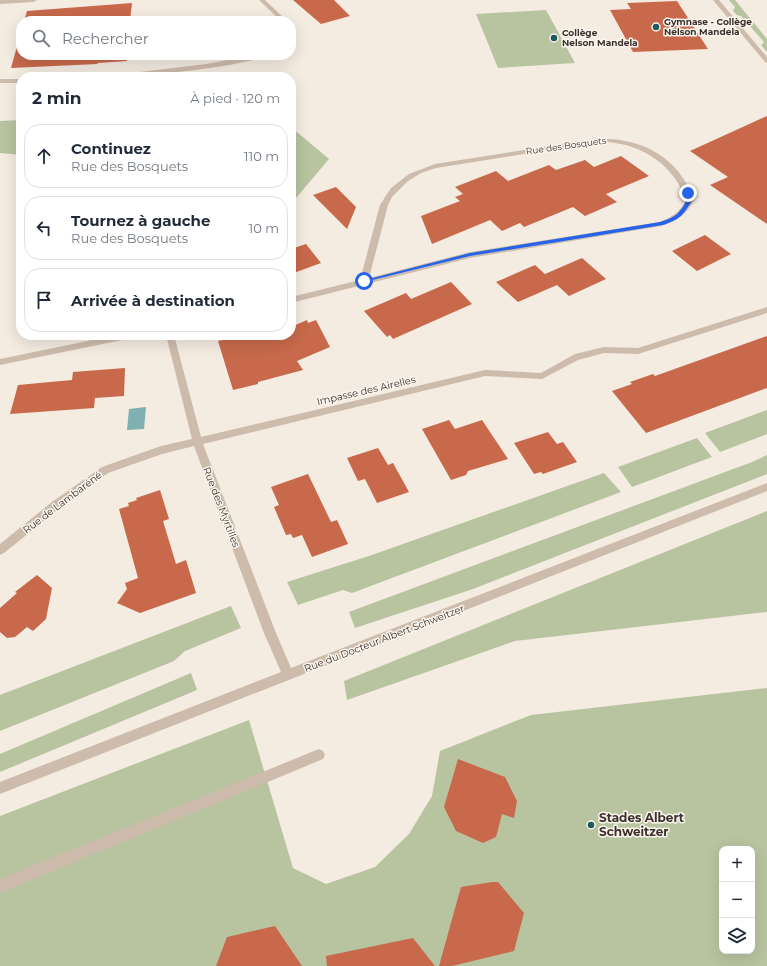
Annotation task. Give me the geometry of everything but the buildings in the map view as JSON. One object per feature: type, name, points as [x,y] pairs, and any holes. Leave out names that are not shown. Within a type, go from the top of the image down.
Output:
[{"type":"street","points":[[0,2],[34,0]]},
{"type":"street","points":[[262,0],[279,16]]},
{"type":"street","points":[[716,0],[765,59],[767,66]]},
{"type":"street","points":[[156,72],[244,60]]},
{"type":"street","points":[[0,82],[16,81]]},
{"type":"street","name":"Rue des Bosquets","points":[[296,299],[470,255],[661,224],[675,219],[682,213],[690,200],[688,193],[681,182],[661,159],[643,147],[619,141],[594,141],[436,166],[424,169],[406,178],[397,185],[389,196],[384,205],[364,281]]},
{"type":"street","name":"Impasse des Airelles","points":[[197,441],[485,373],[542,376],[575,357],[604,350],[638,352],[767,310]]},
{"type":"street","points":[[0,362],[108,340]]},
{"type":"street","name":"Rue des Myrtilles","points":[[171,340],[197,441],[270,633],[288,675]]},
{"type":"street","name":"Rue de Lambaréné","points":[[0,550],[56,505],[105,470],[161,450],[197,441]]},
{"type":"street","name":"Rue du Docteur Albert Schweitzer","points":[[0,788],[767,487]]},
{"type":"street","points":[[0,886],[319,755]]},
{"type":"green space","points":[[729,0],[735,0],[767,39],[767,52],[761,45],[764,42],[741,16],[737,15],[733,11],[735,7]]},
{"type":"green space","points":[[546,10],[575,63],[498,68],[476,14]]},
{"type":"green space","points":[[16,120],[16,155],[0,153],[0,121]]},
{"type":"green space","points":[[296,131],[329,159],[296,198]]},
{"type":"green space","points":[[767,410],[767,434],[720,452],[705,433]]},
{"type":"green space","points":[[697,438],[712,457],[632,487],[618,467]]},
{"type":"green space","points":[[767,455],[767,474],[473,589],[355,628],[349,612],[752,462]]},
{"type":"green space","points":[[604,473],[621,492],[352,593],[343,590],[298,605],[287,582],[369,556]]},
{"type":"green space","points":[[767,511],[767,612],[515,641],[347,700],[344,681]]},
{"type":"green space","points":[[231,606],[241,628],[185,651],[174,661],[0,731],[0,695]]},
{"type":"green space","points":[[191,673],[197,690],[0,772],[0,754]]},
{"type":"green space","name":"Stades Albert Schweitzer","points":[[767,688],[767,966],[0,966],[0,816],[249,720],[293,868],[326,884],[375,867],[409,834],[432,796],[440,751],[531,715]]},
{"type":"water","points":[[146,407],[144,429],[127,430],[129,409]]},
{"type":"place","name":"Gymnase - Collège Nelson Mandela","points":[[656,27]]},
{"type":"place","name":"Collège Nelson Mandela","points":[[554,38]]},
{"type":"place","name":"Stades Albert Schweitzer","points":[[591,825]]},
{"type":"route","points":[[364,281],[470,255],[661,224],[675,219],[687,208],[690,200],[688,193]]}]
